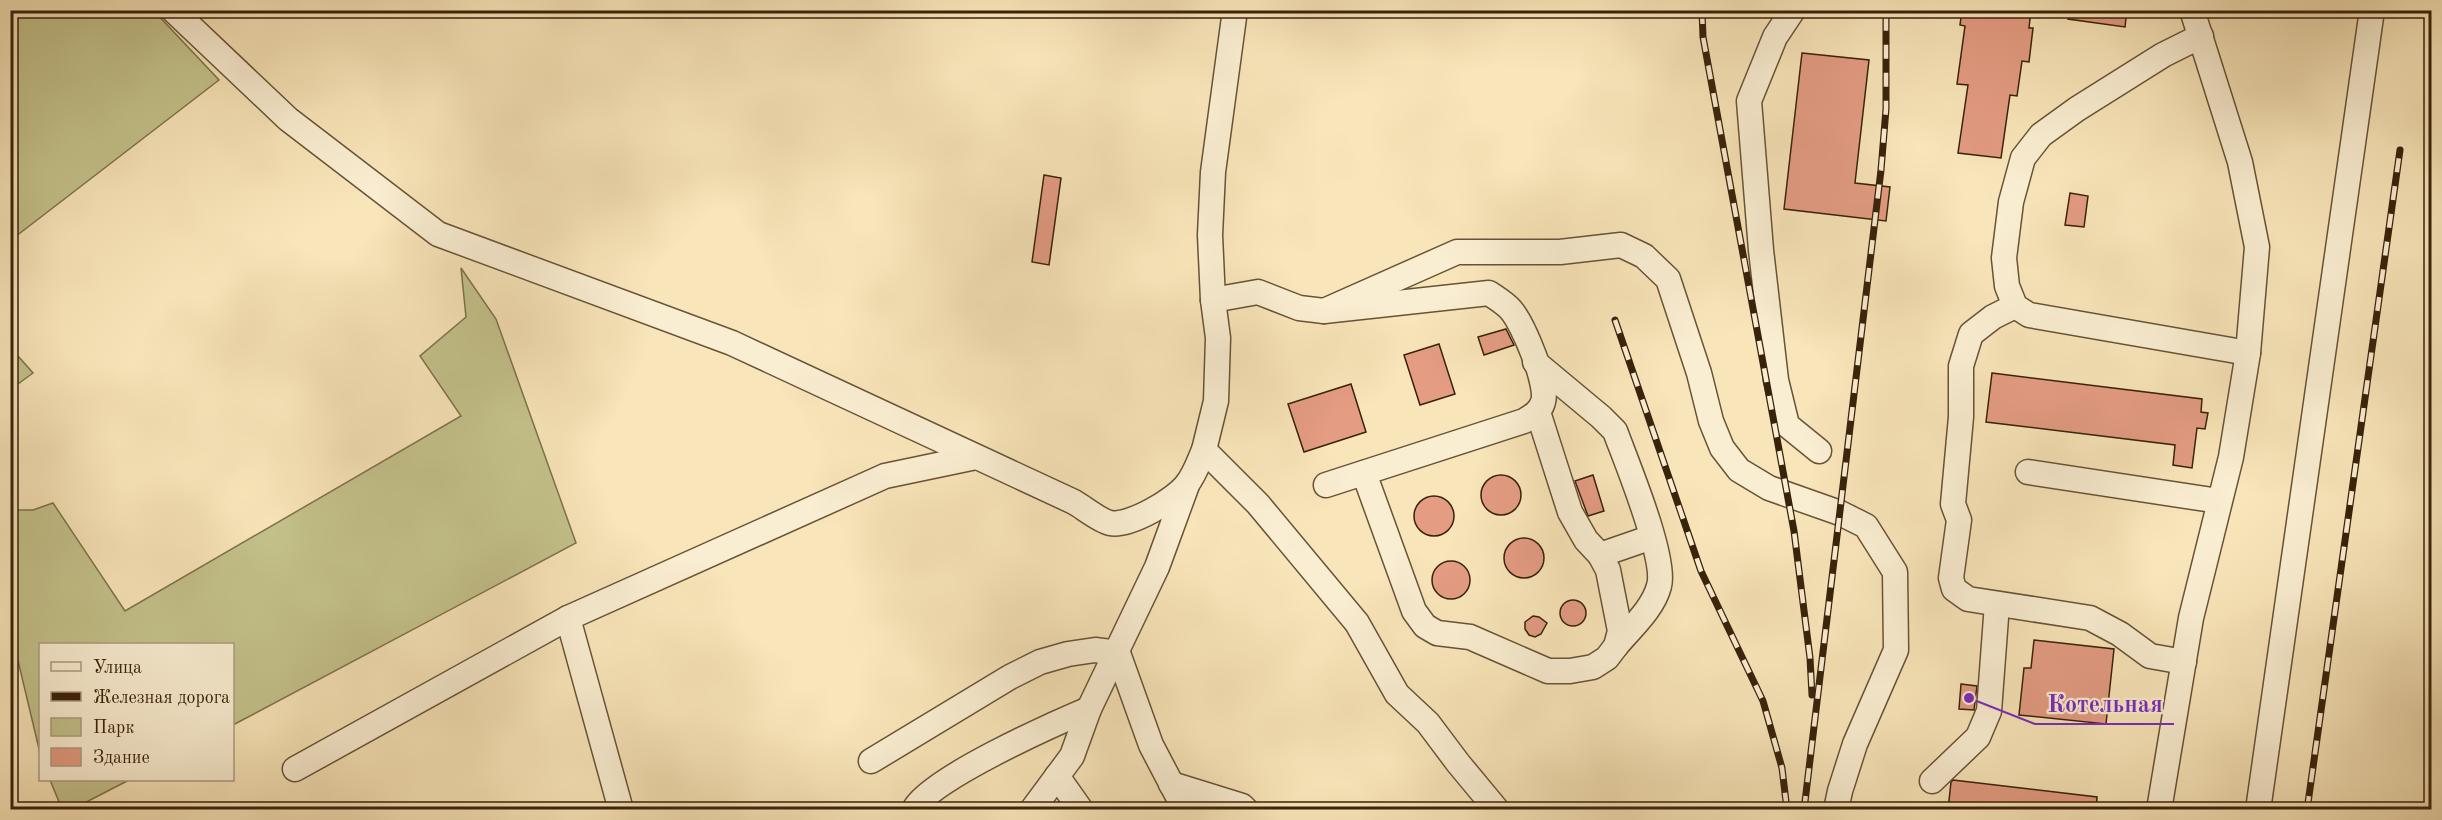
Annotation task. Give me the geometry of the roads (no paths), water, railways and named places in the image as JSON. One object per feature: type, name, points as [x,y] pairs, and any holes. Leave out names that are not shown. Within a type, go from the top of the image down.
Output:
[{"type":"street","points":[[173,10],[288,119],[438,234],[732,343],[1074,502],[1110,523],[1126,522],[1153,510],[1186,485]]},
{"type":"street","points":[[1032,810],[1072,756],[1089,709],[1118,653],[1157,567],[1186,485],[1204,450],[1216,401],[1218,338],[1213,300],[1210,235],[1213,172],[1235,10]]},
{"type":"street","points":[[1793,10],[1775,37],[1749,101],[1761,250],[1776,380],[1787,424],[1819,451]]},
{"type":"street","points":[[2159,810],[2191,618],[2231,457],[2248,353],[2257,247],[2240,162],[2192,10]]},
{"type":"street","points":[[2258,810],[2372,10]]},
{"type":"street","points":[[2201,36],[2163,55],[2077,109],[2041,135],[2023,158],[2011,201],[2004,258],[2007,286],[2015,306],[2029,315],[2248,353]]},
{"type":"street","points":[[1324,311],[1457,252],[1560,252],[1621,245],[1644,255],[1668,279],[1699,373],[1711,421],[1722,448],[1739,470],[1769,488],[1840,513],[1866,526],[1895,572],[1896,650],[1856,744],[1839,791],[1836,810]]},
{"type":"street","points":[[1213,300],[1258,292],[1299,308],[1324,311],[1489,293],[1509,308],[1518,320],[1542,378],[1545,400],[1538,412],[1524,421],[1326,485]]},
{"type":"street","points":[[2015,306],[1993,317],[1971,334],[1961,366],[1961,417],[1953,504],[1959,520],[1951,578],[1954,589],[1968,599],[2090,618],[2120,634],[2150,656],[2184,662]]},
{"type":"street","points":[[1364,473],[1414,611],[1425,626],[1437,633],[1470,637],[1548,671],[1570,671],[1593,667],[1607,658],[1651,604],[1660,585],[1659,561],[1615,432],[1601,417],[1535,362]]},
{"type":"street","points":[[1538,412],[1570,512],[1586,540],[1608,570],[1620,632],[1616,646]]},
{"type":"street","points":[[1204,450],[1258,504],[1357,623],[1397,694],[1428,723],[1497,810]]},
{"type":"street","points":[[295,769],[568,618],[885,476],[976,457]]},
{"type":"street","points":[[2028,472],[2219,501]]},
{"type":"street","points":[[1599,555],[1652,537]]},
{"type":"street","points":[[1932,781],[1978,737],[1989,711],[1997,604]]},
{"type":"street","points":[[568,618],[621,810]]},
{"type":"street","points":[[871,761],[1040,662],[1095,650],[1118,653]]},
{"type":"street","points":[[1118,653],[1151,745],[1185,810]]},
{"type":"street","points":[[914,810],[917,803],[946,781],[1033,733],[1089,709]]},
{"type":"street","points":[[1057,776],[1081,810]]},
{"type":"street","points":[[1171,784],[1242,806],[1246,810]]},
{"type":"railway","points":[[1702,10],[1703,37],[1794,531],[1810,658],[1812,695]]},
{"type":"railway","points":[[1804,810],[1881,170],[1886,109],[1886,10]]},
{"type":"railway","points":[[2307,810],[2400,150]]},
{"type":"railway","points":[[1615,320],[1701,571],[1763,701],[1782,768],[1787,810]]},
{"type":"place","name":"Котельная","points":[[1969,698]]}]
